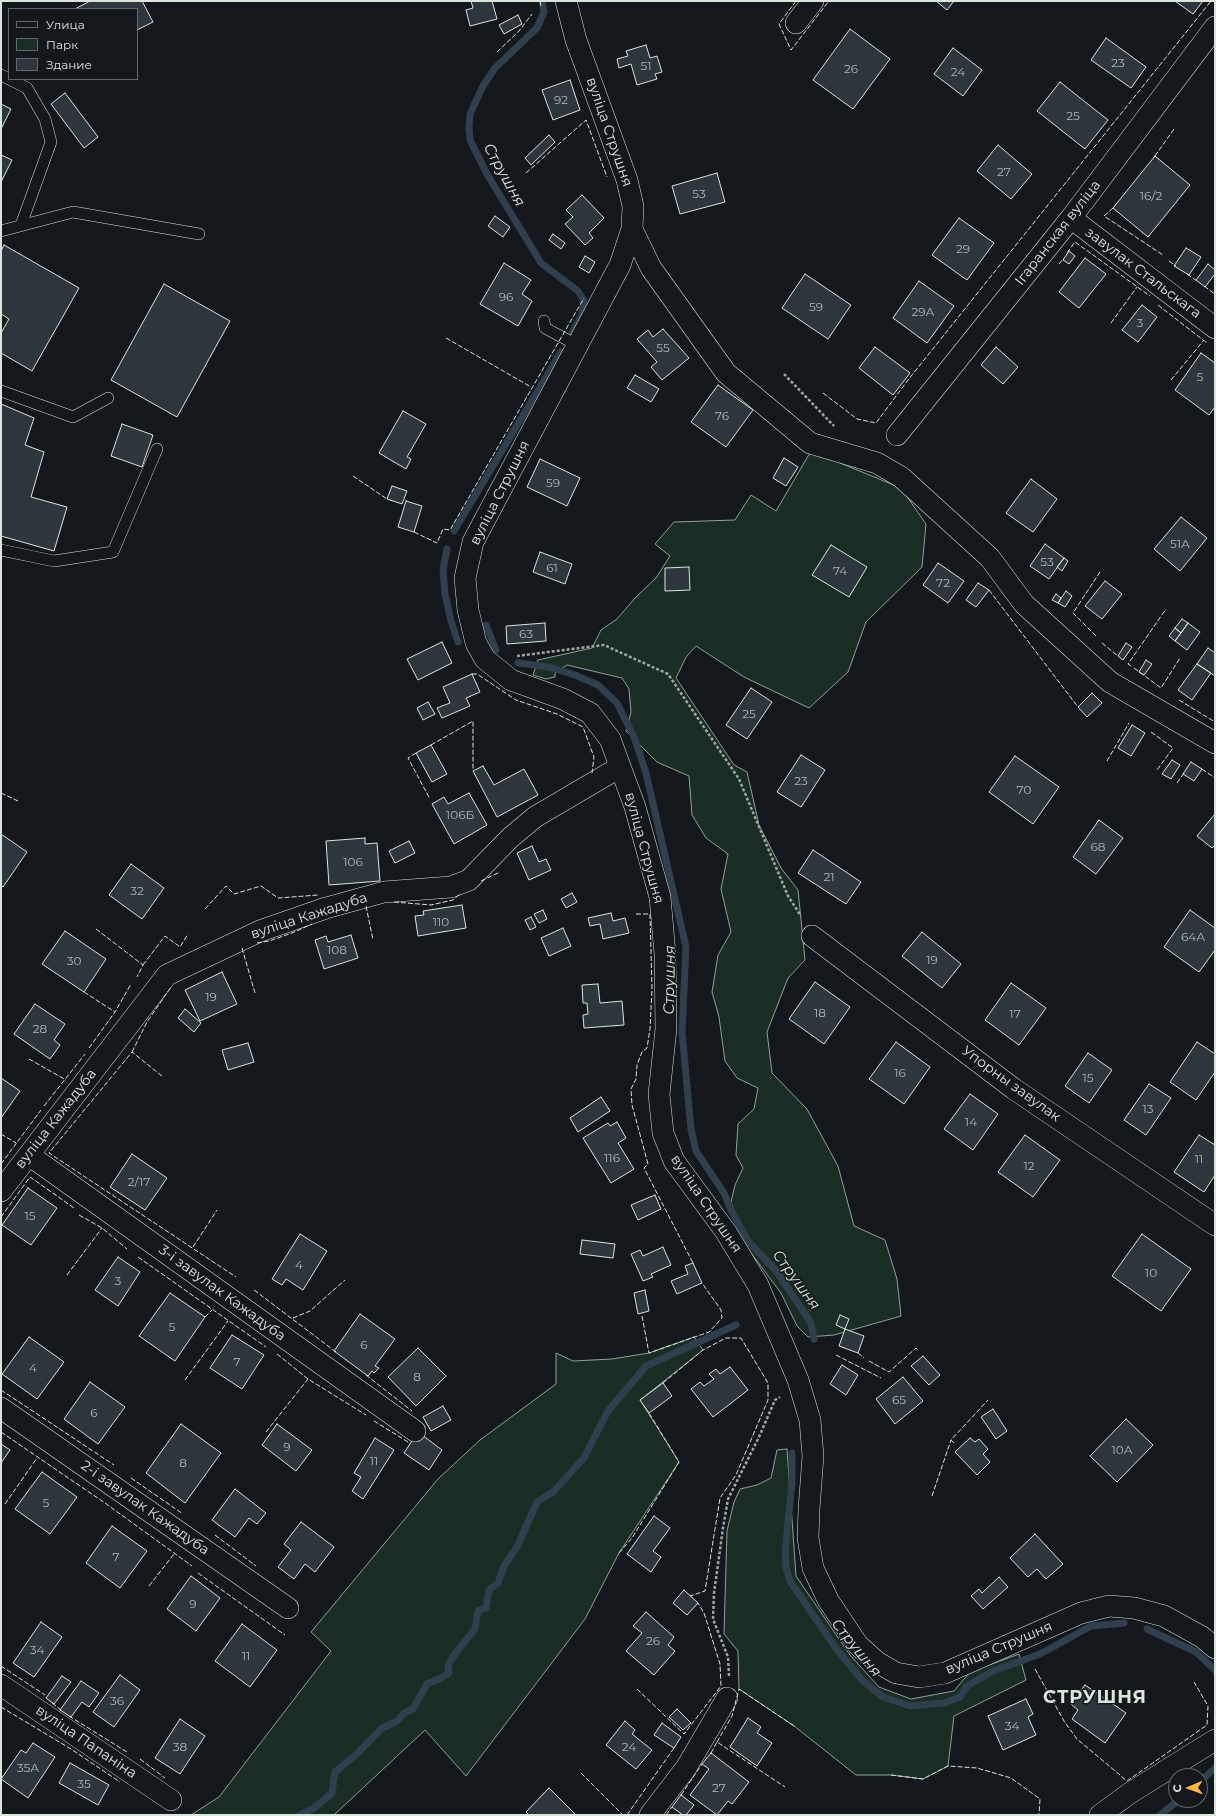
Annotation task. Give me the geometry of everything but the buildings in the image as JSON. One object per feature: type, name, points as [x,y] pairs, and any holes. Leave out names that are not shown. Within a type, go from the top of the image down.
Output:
[{"type":"street","name":"вуліца Струшня","points":[[566,1],[579,47],[627,180],[633,206],[632,229],[620,265],[473,542],[465,578],[468,610],[476,642],[485,659],[511,680],[563,699],[590,713],[610,740],[635,807],[660,897],[665,969],[666,1029],[659,1094],[663,1133],[674,1161],[726,1232],[758,1284],[780,1334],[800,1388],[810,1420],[813,1456],[808,1524],[813,1568],[828,1600],[858,1645],[877,1662],[896,1673],[919,1677],[946,1673],[1081,1613],[1109,1606],[1134,1608],[1164,1616],[1202,1637],[1215,1648]]},
{"type":"street","points":[[796,24],[813,1]]},
{"type":"street","name":"Ігаранская вуліца","points":[[897,435],[1071,218],[1215,27]]},
{"type":"street","name":"завулак Стальскага","points":[[1071,218],[1215,328]]},
{"type":"street","points":[[632,229],[651,268],[726,373],[810,443],[877,463],[901,477],[990,558],[1024,604],[1110,682],[1215,743]]},
{"type":"street","name":"вуліца Кажадуба","points":[[1,1191],[167,975],[260,931],[326,908],[384,892],[451,887],[469,880],[510,838],[535,817],[620,768]]},
{"type":"street","name":"Упорны завулак","points":[[812,936],[1014,1088],[1215,1225]]},
{"type":"street","name":"3-і завулак Кажадуба","points":[[28,1155],[415,1431]]},
{"type":"street","name":"2-і завулак Кажадуба","points":[[1,1408],[288,1608]]},
{"type":"street","name":"вуліца Папаніна","points":[[1,1685],[171,1800]]},
{"type":"street","points":[[650,1815],[686,1768],[727,1698]]},
{"type":"street","points":[[1100,1815],[1130,1793],[1215,1740]]},
{"type":"lane","points":[[11,80],[26,88],[45,119],[51,142],[21,226]]},
{"type":"lane","points":[[1,231],[72,212],[199,234]]},
{"type":"lane","points":[[544,321],[545,328],[577,345]]},
{"type":"lane","points":[[1,392],[73,417],[108,398]]},
{"type":"lane","points":[[1,550],[54,561],[113,552],[157,450]]},
{"type":"path","points":[[784,374],[836,428]]},
{"type":"path","points":[[534,654],[604,645],[668,674],[739,778],[788,896],[812,936]]},
{"type":"path","points":[[727,1698],[728,1657],[713,1619],[715,1586],[728,1499],[759,1437],[775,1400],[800,1388]]},
{"type":"green space","points":[[811,451],[901,488],[926,524],[922,567],[866,622],[848,672],[809,708],[744,677],[696,646],[686,657],[676,678],[734,765],[747,772],[759,825],[781,868],[798,890],[805,960],[788,978],[767,1032],[772,1073],[807,1109],[838,1166],[854,1226],[885,1240],[897,1279],[901,1316],[834,1335],[808,1337],[797,1326],[781,1293],[748,1249],[731,1202],[735,1185],[743,1168],[736,1155],[738,1124],[754,1109],[758,1088],[737,1078],[725,1061],[719,1017],[712,992],[718,955],[731,932],[721,889],[728,854],[706,838],[692,815],[689,776],[657,762],[626,731],[631,712],[629,689],[622,678],[567,665],[555,673],[555,677],[546,679],[533,675],[538,660],[592,648],[601,630],[617,619],[635,598],[656,578],[670,556],[655,544],[674,522],[735,520],[751,495],[776,511]]},
{"type":"green space","points":[[694,1337],[703,1350],[640,1400],[679,1462],[619,1553],[585,1619],[466,1776],[425,1730],[334,1815],[191,1815],[219,1797],[331,1651],[311,1632],[438,1479],[480,1440],[556,1384],[556,1353],[573,1361],[612,1359],[649,1353]]},
{"type":"green space","points":[[787,1449],[796,1576],[850,1655],[879,1687],[911,1699],[954,1691],[970,1672],[1019,1654],[1026,1680],[954,1716],[948,1766],[923,1779],[891,1775],[856,1775],[794,1726],[739,1689],[738,1651],[724,1634],[727,1531],[734,1502],[740,1489],[757,1485],[771,1478],[777,1450]]},
{"type":"waterway","name":"Струшня","points":[[542,1],[544,12],[537,28],[495,68],[483,86],[470,114],[470,140],[487,174],[541,263],[578,291],[584,301],[582,315],[572,333]]},
{"type":"waterway","name":"Струшня","points":[[454,531],[561,352]]},
{"type":"waterway","name":"Струшня","points":[[447,549],[443,570],[445,594],[451,621],[458,642]]},
{"type":"waterway","name":"Струшня","points":[[486,625],[496,650]]},
{"type":"waterway","name":"Струшня","points":[[518,663],[549,667],[575,675],[598,685],[617,703],[634,737],[646,773],[686,947],[682,1032],[691,1129],[696,1151],[724,1193],[731,1210],[748,1241],[777,1272],[811,1323],[814,1339]]},
{"type":"waterway","points":[[300,1815],[313,1809],[332,1793],[335,1772],[358,1753],[381,1729],[397,1721],[404,1713],[413,1709],[427,1684],[449,1673],[448,1666],[454,1655],[475,1629],[478,1611],[486,1608],[489,1590],[498,1583],[504,1566],[517,1547],[537,1502],[553,1492],[584,1458],[608,1411],[646,1366],[736,1325]]},
{"type":"waterway","name":"Струшня","points":[[792,1453],[792,1483],[785,1551],[786,1567],[790,1581],[835,1647],[862,1680],[883,1697],[910,1706],[944,1703],[960,1697],[967,1686],[993,1671],[1040,1654],[1091,1626],[1124,1623]]},
{"type":"waterway","name":"Струшня","points":[[1147,1629],[1196,1652],[1215,1670]]},
{"type":"waterway","name":"Струшня","points":[[1208,1775],[1215,1768]]},
{"type":"waterway","name":"Струшня","points":[[1160,1815],[1169,1808]]},
{"type":"fence","points":[[540,1],[541,6]]},
{"type":"fence","points":[[796,1],[779,24],[791,50],[829,1]]},
{"type":"fence","points":[[823,393],[857,419],[876,423],[908,380],[1211,1]]},
{"type":"fence","points":[[497,52],[519,31],[532,14]]},
{"type":"fence","points":[[526,173],[586,120],[607,177]]},
{"type":"fence","points":[[1155,156],[1174,129]]},
{"type":"fence","points":[[1113,208],[1104,216],[1163,255]]},
{"type":"fence","points":[[1067,253],[1075,242],[1150,296]]},
{"type":"fence","points":[[1059,264],[1064,258]]},
{"type":"fence","points":[[1169,261],[1176,266]]},
{"type":"fence","points":[[1187,274],[1197,281]]},
{"type":"fence","points":[[1204,286],[1215,294]]},
{"type":"fence","points":[[1111,323],[1137,287]]},
{"type":"fence","points":[[414,532],[437,543],[443,529],[450,530],[584,298]]},
{"type":"fence","points":[[1158,305],[1207,343]]},
{"type":"fence","points":[[446,338],[531,387]]},
{"type":"fence","points":[[1171,380],[1204,340]]},
{"type":"fence","points":[[353,476],[387,499]]},
{"type":"fence","points":[[1096,636],[1073,613],[1100,572]]},
{"type":"fence","points":[[989,590],[1078,707]]},
{"type":"fence","points":[[1131,666],[1128,664],[1166,609]]},
{"type":"fence","points":[[1102,643],[1118,656]]},
{"type":"fence","points":[[1134,668],[1161,688],[1180,658]]},
{"type":"fence","points":[[472,674],[477,674],[516,700],[557,714],[583,727],[594,757],[592,773]]},
{"type":"fence","points":[[1179,700],[1215,722]]},
{"type":"fence","points":[[431,745],[473,721],[473,771]]},
{"type":"fence","points":[[1107,761],[1129,723]]},
{"type":"fence","points":[[1151,732],[1173,748],[1157,770]]},
{"type":"fence","points":[[416,753],[408,758],[430,799]]},
{"type":"fence","points":[[1202,769],[1215,778]]},
{"type":"fence","points":[[1177,783],[1184,773]]},
{"type":"fence","points":[[1,793],[18,801]]},
{"type":"fence","points":[[481,881],[500,872]]},
{"type":"fence","points":[[205,909],[226,886],[234,894],[261,886],[278,898],[318,895]]},
{"type":"fence","points":[[394,902],[431,905],[453,900],[461,893]]},
{"type":"fence","points":[[366,906],[373,940]]},
{"type":"fence","points":[[636,914],[650,914],[652,989],[650,1029],[647,1048],[642,1052],[637,1065],[636,1079],[631,1089],[632,1105],[648,1164],[644,1168],[693,1263]]},
{"type":"fence","points":[[257,943],[269,941],[312,924]]},
{"type":"fence","points":[[96,929],[143,965],[137,977]]},
{"type":"fence","points":[[143,965],[165,936],[180,947],[188,934]]},
{"type":"fence","points":[[242,948],[255,993]]},
{"type":"fence","points":[[89,1048],[115,1012],[131,984]]},
{"type":"fence","points":[[132,1052],[147,1022],[171,987]]},
{"type":"fence","points":[[84,992],[115,1012]]},
{"type":"fence","points":[[162,1076],[132,1052],[49,1153],[236,1277]]},
{"type":"fence","points":[[44,1106],[85,1054]]},
{"type":"fence","points":[[29,1059],[66,1080]]},
{"type":"fence","points":[[1,1164],[41,1110]]},
{"type":"fence","points":[[1,1134],[16,1143]]},
{"type":"fence","points":[[1,1217],[30,1177],[74,1208]]},
{"type":"fence","points":[[193,1247],[217,1210]]},
{"type":"fence","points":[[79,1215],[102,1228],[127,1249]]},
{"type":"fence","points":[[67,1275],[102,1228]]},
{"type":"fence","points":[[138,1257],[266,1347]]},
{"type":"fence","points":[[293,1318],[310,1311],[345,1280]]},
{"type":"fence","points":[[642,1316],[649,1353],[709,1332],[722,1318],[721,1310],[702,1283]]},
{"type":"fence","points":[[254,1290],[336,1352]]},
{"type":"fence","points":[[205,1317],[212,1310]]},
{"type":"fence","points":[[185,1380],[228,1321]]},
{"type":"fence","points":[[663,1383],[703,1350],[726,1338],[741,1338],[768,1383],[768,1400],[736,1475],[720,1498],[705,1591],[690,1596]]},
{"type":"fence","points":[[869,1361],[889,1372],[916,1348],[919,1351]]},
{"type":"fence","points":[[858,1353],[864,1358]]},
{"type":"fence","points":[[277,1354],[308,1379],[366,1415]]},
{"type":"fence","points":[[836,1355],[881,1378]]},
{"type":"fence","points":[[366,1375],[412,1411]]},
{"type":"fence","points":[[266,1432],[308,1379]]},
{"type":"fence","points":[[1,1390],[114,1465]]},
{"type":"fence","points":[[954,1443],[951,1440],[988,1400]]},
{"type":"fence","points":[[619,1553],[632,1538],[679,1462],[649,1413]]},
{"type":"fence","points":[[374,1421],[408,1442]]},
{"type":"fence","points":[[1,1432],[105,1503],[192,1566]]},
{"type":"fence","points":[[932,1496],[951,1440]]},
{"type":"fence","points":[[5,1504],[37,1458]]},
{"type":"fence","points":[[131,1478],[183,1514]]},
{"type":"fence","points":[[215,1535],[256,1566]]},
{"type":"fence","points":[[149,1586],[174,1554]]},
{"type":"fence","points":[[198,1573],[285,1635]]},
{"type":"fence","points":[[637,1689],[684,1734],[721,1686],[720,1664],[704,1613],[698,1603]]},
{"type":"fence","points":[[1,1666],[45,1695]]},
{"type":"fence","points":[[1035,1669],[1064,1721],[1077,1739],[1127,1781],[1207,1725],[1208,1706],[1194,1682]]},
{"type":"fence","points":[[717,1742],[732,1716],[739,1689],[794,1726]]},
{"type":"fence","points":[[52,1703],[61,1710]]},
{"type":"fence","points":[[1,1707],[71,1749],[120,1782]]},
{"type":"fence","points":[[69,1716],[127,1752]]},
{"type":"fence","points":[[711,1753],[717,1742],[785,1787]]},
{"type":"fence","points":[[627,1815],[674,1748]]},
{"type":"fence","points":[[140,1759],[165,1778]]},
{"type":"fence","points":[[681,1795],[702,1764]]},
{"type":"fence","points":[[891,1775],[923,1779],[948,1766],[977,1768],[1011,1778],[1040,1799],[1039,1815]]},
{"type":"fence","points":[[581,1773],[623,1815]]},
{"type":"fence","points":[[666,1815],[672,1807]]},
{"type":"district","name":"СТРУШНЯ","points":[[1095,1698]]}]
